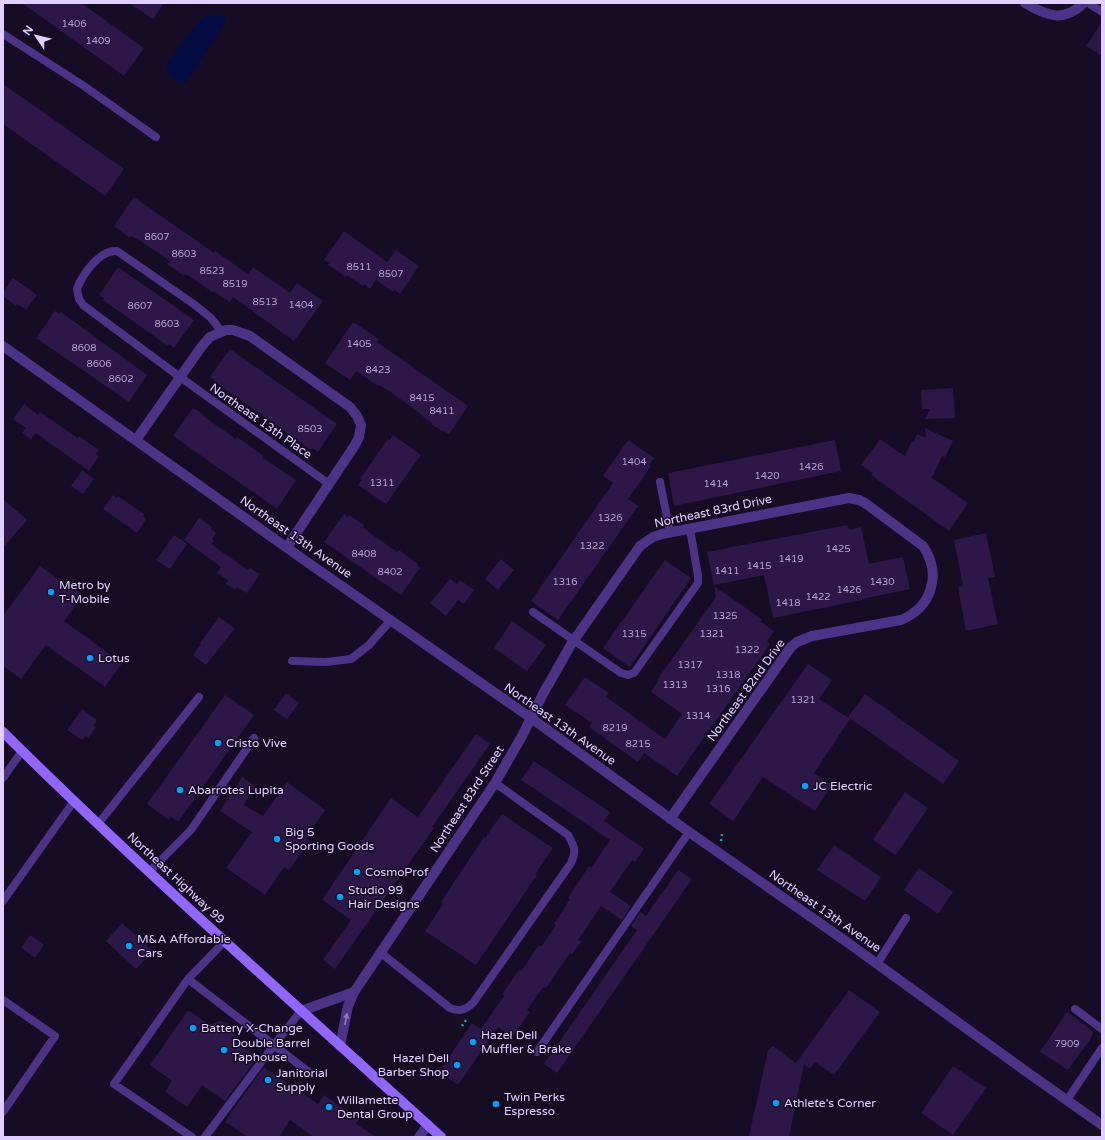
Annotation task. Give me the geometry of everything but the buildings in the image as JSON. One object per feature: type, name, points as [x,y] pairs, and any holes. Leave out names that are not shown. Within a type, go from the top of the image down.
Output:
[{"type":"main road","name":"Northeast Highway 99","points":[[3,732],[98,824],[440,1137]]},
{"type":"street","points":[[1025,3],[1042,13],[1059,16],[1068,14],[1078,9],[1084,3]]},
{"type":"street","points":[[136,440],[206,340],[216,334],[233,330],[250,336],[350,407],[357,416],[361,425],[359,437],[286,547]]},
{"type":"street","name":"Northeast 13th Avenue","points":[[3,346],[286,547],[531,718],[670,819],[1102,1125]]},
{"type":"street","name":"Northeast 83rd Drive","points":[[531,718],[574,640],[640,546],[653,537],[670,532],[843,498],[854,499]]},
{"type":"street","name":"Northeast 82nd Drive","points":[[670,819],[791,647],[797,642],[812,636],[901,620],[914,613],[921,607],[932,589],[933,580],[927,551],[919,542],[865,503],[854,499]]},
{"type":"street","name":"Northeast 83rd Street","points":[[340,1046],[348,1006],[354,992],[496,783],[531,718]]},
{"type":"street","points":[[301,1011],[354,992]]},
{"type":"street","points":[[419,1137],[428,1125]]},
{"type":"lane","points":[[1088,3],[1102,12]]},
{"type":"lane","points":[[3,34],[84,86],[156,137]]},
{"type":"lane","name":"Northeast 13th Place","points":[[222,332],[201,309],[119,252],[111,250],[101,255],[88,270],[77,289],[81,303],[180,377],[329,484]]},
{"type":"lane","points":[[660,482],[670,532]]},
{"type":"lane","points":[[533,612],[621,673],[628,675],[634,673],[698,583],[690,529]]},
{"type":"lane","points":[[292,660],[326,662],[351,659],[369,645],[391,620]]},
{"type":"lane","points":[[98,824],[199,697]]},
{"type":"lane","points":[[150,872],[190,830],[254,738]]},
{"type":"lane","points":[[3,778],[22,751]]},
{"type":"lane","points":[[381,953],[450,1008],[457,1011],[462,1010],[473,1003],[571,863],[575,854],[568,836],[496,783]]},
{"type":"lane","points":[[3,901],[74,801]]},
{"type":"lane","points":[[536,1052],[689,832]]},
{"type":"lane","points":[[876,964],[906,918]]},
{"type":"lane","points":[[192,1137],[114,1084],[188,979],[225,941]]},
{"type":"lane","points":[[188,979],[310,1073]]},
{"type":"lane","points":[[3,1000],[55,1036],[3,1112]]},
{"type":"lane","points":[[1075,1009],[1102,1029]]},
{"type":"lane","points":[[205,1137],[301,1011]]},
{"type":"lane","points":[[1067,1100],[1102,1048]]},
{"type":"shaded area","points":[[222,14],[226,21],[193,73],[185,83],[176,80],[166,69],[167,64],[198,22],[208,15]]},
{"type":"place","name":"Metro by T-Mobile","points":[[51,592]]},
{"type":"place","name":"Lotus","points":[[90,658]]},
{"type":"place","name":"Cristo Vive","points":[[218,743]]},
{"type":"place","name":"JC Electric","points":[[805,786]]},
{"type":"place","name":"Abarrotes Lupita","points":[[180,790]]},
{"type":"place","name":"Big 5 Sporting Goods","points":[[277,839]]},
{"type":"place","name":"CosmoProf","points":[[357,872]]},
{"type":"place","name":"Studio 99 Hair Designs","points":[[340,897]]},
{"type":"place","name":"M&A Affordable Cars","points":[[129,946]]},
{"type":"place","name":"Battery X-Change","points":[[193,1028]]},
{"type":"place","name":"Hazel Dell Muffler & Brake","points":[[473,1042]]},
{"type":"place","name":"Double Barrel Taphouse","points":[[224,1050]]},
{"type":"place","name":"Hazel Dell Barber Shop","points":[[457,1065]]},
{"type":"place","name":"Janitorial Supply","points":[[268,1080]]},
{"type":"place","name":"Athlete's Corner","points":[[776,1103]]},
{"type":"place","name":"Twin Perks Espresso","points":[[496,1104]]},
{"type":"place","name":"Willamette Dental Group","points":[[329,1107]]}]
